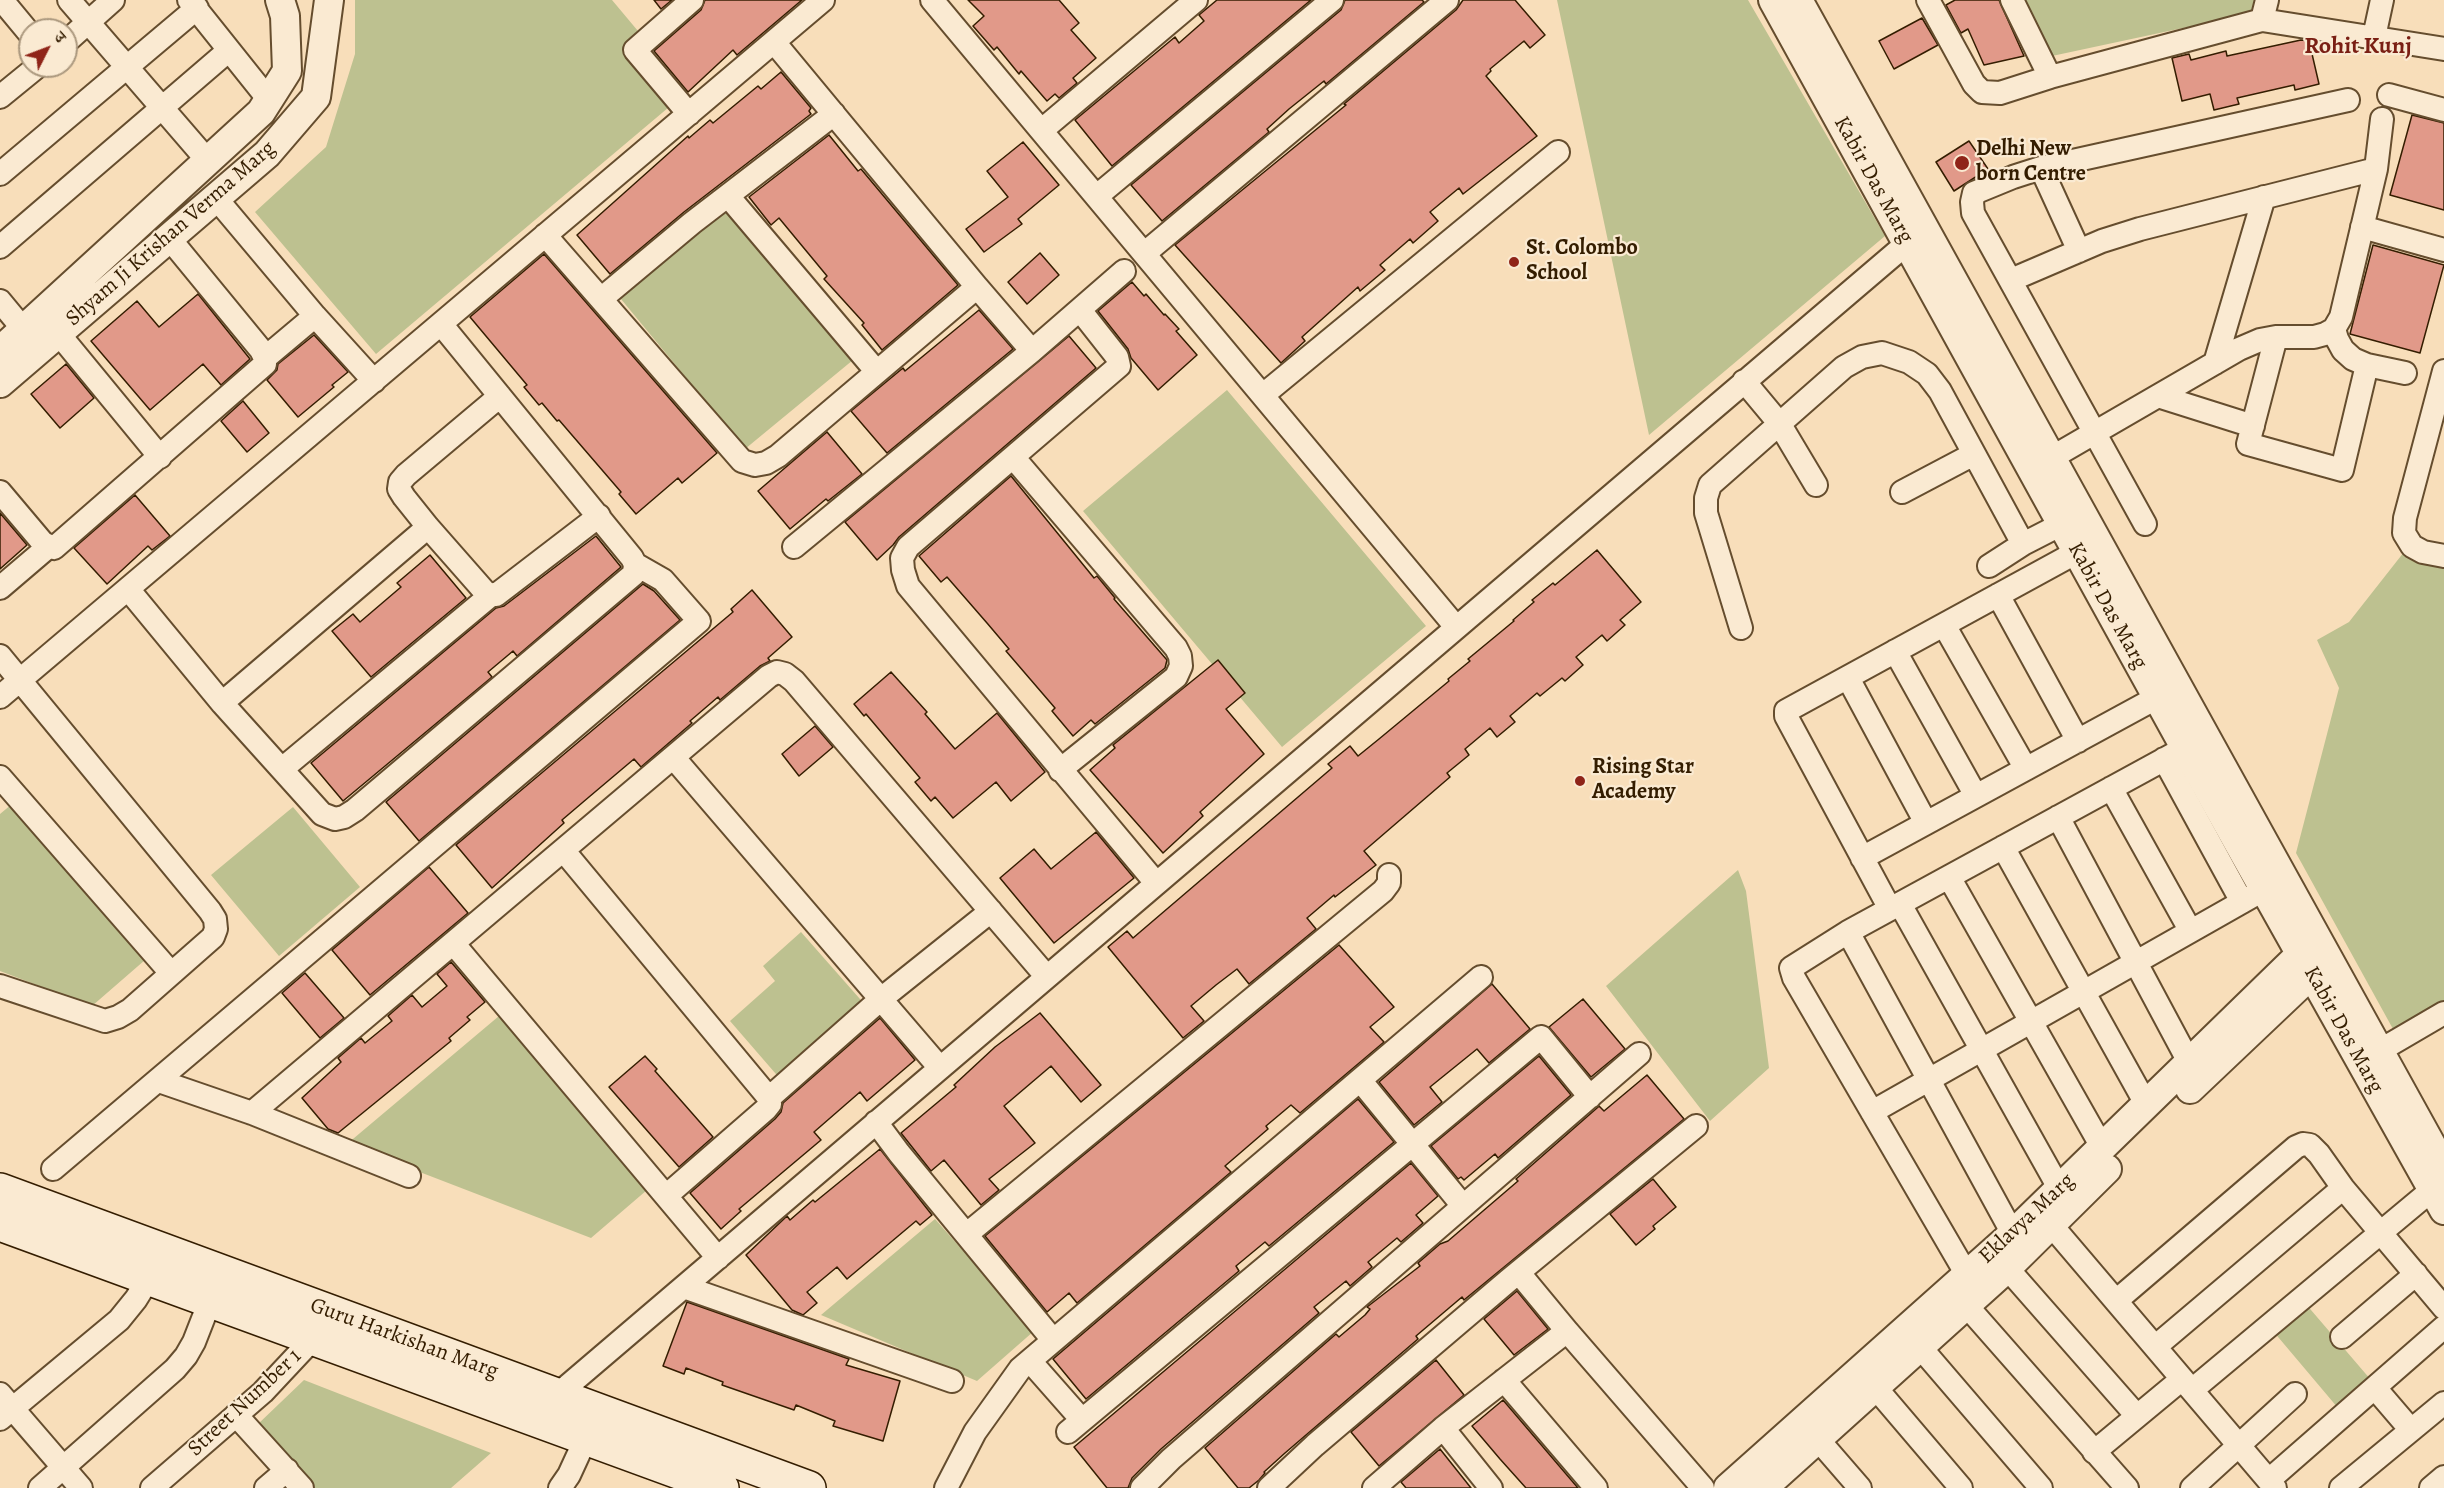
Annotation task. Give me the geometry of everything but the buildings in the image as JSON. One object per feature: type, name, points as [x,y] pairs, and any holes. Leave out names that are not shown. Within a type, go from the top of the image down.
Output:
[{"type":"main road","name":"Guru Harkishan Marg","points":[[0,1190],[808,1488]]},
{"type":"main road","name":"Guru Harkishan Marg","points":[[0,1224],[722,1488]]},
{"type":"street","points":[[69,0],[208,161]]},
{"type":"street","points":[[78,32],[113,0]]},
{"type":"street","name":"Shyam Ji Krishan Verma Marg","points":[[0,351],[261,112],[287,71],[285,16],[280,0]]},
{"type":"street","name":"Shyam Ji Krishan Verma Marg","points":[[0,383],[267,154],[316,97],[329,0]]},
{"type":"street","points":[[688,114],[635,50],[692,0]]},
{"type":"street","points":[[0,697],[823,0]]},
{"type":"street","points":[[932,0],[1456,627]]},
{"type":"street","points":[[1042,130],[1196,0]]},
{"type":"street","points":[[1097,196],[1332,0]]},
{"type":"street","points":[[1145,253],[1447,0]]},
{"type":"street","name":"Kabir Das Marg","points":[[1773,0],[2051,458],[2440,1189]]},
{"type":"street","name":"Kabir Das Marg","points":[[1798,0],[2062,524],[2158,698],[2175,753],[2253,896],[2314,956],[2379,1051],[2440,1189]]},
{"type":"street","points":[[1928,0],[1974,84],[1982,92],[2000,93],[2264,10],[2374,37],[2444,49]]},
{"type":"street","points":[[2012,0],[2050,77]]},
{"type":"street","points":[[2374,37],[2382,0]]},
{"type":"street","points":[[0,174],[129,67],[193,4],[269,100]]},
{"type":"street","points":[[6,5],[18,20]]},
{"type":"street","points":[[774,42],[1032,351]]},
{"type":"street","points":[[0,247],[228,51]]},
{"type":"street","points":[[0,97],[23,78]]},
{"type":"street","points":[[2389,96],[2444,110]]},
{"type":"street","points":[[2145,524],[1973,213],[1974,194],[1980,189],[2041,168],[2348,100]]},
{"type":"street","points":[[601,299],[834,114]]},
{"type":"street","points":[[2051,458],[2215,363],[2260,340],[2276,337],[2314,336],[2334,329],[2341,318],[2376,169],[2382,119]]},
{"type":"street","points":[[1263,395],[1558,152]]},
{"type":"street","points":[[2041,168],[2079,251]]},
{"type":"street","points":[[2011,280],[2079,251],[2140,229],[2376,169]]},
{"type":"street","points":[[728,196],[877,372]]},
{"type":"street","points":[[215,197],[315,316],[374,381]]},
{"type":"street","points":[[2215,363],[2264,197]]},
{"type":"street","points":[[2362,227],[2444,250]]},
{"type":"street","points":[[545,235],[742,461],[755,465],[766,463],[778,456],[977,287]]},
{"type":"street","points":[[557,1395],[1916,236]]},
{"type":"street","points":[[0,492],[48,547],[54,548],[259,372],[265,364],[265,358],[169,238]]},
{"type":"street","points":[[794,547],[1032,351],[1124,271]]},
{"type":"street","points":[[0,301],[24,330]]},
{"type":"street","points":[[1080,310],[1117,357],[1119,366],[908,547],[902,558],[903,570],[908,586],[1156,883]]},
{"type":"street","points":[[265,358],[315,316]]},
{"type":"street","points":[[53,1169],[699,621],[663,580],[635,564],[599,516],[441,324]]},
{"type":"street","points":[[2334,329],[2343,350],[2353,359],[2367,365],[2405,373]]},
{"type":"street","points":[[58,333],[160,457]]},
{"type":"street","points":[[2276,337],[2248,444],[2342,470],[2367,365]]},
{"type":"street","points":[[1741,628],[1706,513],[1706,498],[1710,484],[1844,367],[1863,357],[1882,353],[1909,362],[1927,374],[1940,391],[2023,544]]},
{"type":"street","points":[[2444,371],[2405,518],[2404,533],[2412,546],[2423,552],[2444,556]]},
{"type":"street","points":[[1744,381],[1779,423],[1816,485]]},
{"type":"street","points":[[491,596],[428,527],[399,489],[400,482],[406,475],[500,396]]},
{"type":"street","points":[[2158,396],[2253,426]]},
{"type":"street","points":[[1902,492],[1974,454]]},
{"type":"street","points":[[1013,457],[1176,648],[1180,656],[1180,666],[1176,677],[1060,770]]},
{"type":"street","points":[[282,769],[491,596],[501,593],[599,516]]},
{"type":"street","points":[[1989,566],[2023,544],[2062,524]]},
{"type":"street","points":[[222,702],[428,527]]},
{"type":"street","points":[[0,588],[48,547]]},
{"type":"street","points":[[2059,1188],[1982,1050],[1895,906],[1862,858],[1786,716],[1788,710],[2077,552]]},
{"type":"street","points":[[128,589],[222,702],[322,814],[334,819],[344,817],[634,574],[635,564]]},
{"type":"street","points":[[1998,595],[2078,741]]},
{"type":"street","points":[[1944,625],[2026,769]]},
{"type":"street","points":[[1895,651],[1976,796]]},
{"type":"street","points":[[0,656],[215,919],[216,929],[213,937],[130,1010],[105,1021],[0,986]]},
{"type":"street","points":[[252,1113],[769,676],[777,672],[785,674],[794,681],[1047,976]]},
{"type":"street","points":[[1848,678],[1926,823]]},
{"type":"street","points":[[1862,858],[2158,698]]},
{"type":"street","points":[[1967,1275],[1791,973],[1791,968],[1848,932],[2175,753]]},
{"type":"street","points":[[673,757],[940,1068]]},
{"type":"street","points":[[0,777],[171,973]]},
{"type":"street","points":[[2110,788],[2190,930]]},
{"type":"street","points":[[2058,817],[2189,1062]]},
{"type":"street","points":[[2003,847],[2146,1104]]},
{"type":"street","points":[[563,850],[769,1098],[770,1104],[766,1109],[666,1196]]},
{"type":"street","points":[[967,1234],[1383,891],[1389,884],[1389,875]]},
{"type":"street","points":[[1949,876],[2102,1147]]},
{"type":"street","points":[[1872,1112],[2253,896]]},
{"type":"street","points":[[769,1098],[881,999],[991,911]]},
{"type":"street","points":[[1848,932],[2013,1234]]},
{"type":"street","points":[[453,943],[718,1258]]},
{"type":"street","name":"Eklavya Marg","points":[[1728,1488],[1875,1387],[1920,1347],[2007,1268],[2044,1217],[2059,1188],[2189,1062],[2314,956]]},
{"type":"street","name":"Eklavya Marg","points":[[1763,1488],[1810,1430],[1967,1275],[2013,1234],[2044,1217],[2168,1110],[2314,956]]},
{"type":"street","points":[[946,1488],[975,1432],[1020,1369],[1481,977]]},
{"type":"street","points":[[2379,1051],[2444,1013]]},
{"type":"street","points":[[1030,1361],[1075,1426],[1541,1037],[1590,1097]]},
{"type":"street","points":[[1142,1488],[1171,1459],[1639,1054]]},
{"type":"street","points":[[1360,1080],[1463,1206]]},
{"type":"street","points":[[159,1081],[252,1113],[409,1176]]},
{"type":"street","points":[[876,1122],[1053,1340]]},
{"type":"street","points":[[1269,1488],[1315,1445],[1696,1126]]},
{"type":"street","points":[[2115,1301],[2296,1147],[2303,1144],[2310,1145],[2319,1154],[2343,1188],[2444,1308]]},
{"type":"street","points":[[2155,1347],[2343,1188]]},
{"type":"street","points":[[2094,1452],[2137,1416],[2187,1384],[2380,1232],[2440,1189]]},
{"type":"street","points":[[2044,1217],[2272,1484],[2374,1388],[2444,1327]]},
{"type":"street","points":[[2007,1268],[2137,1416]]},
{"type":"street","points":[[1519,1273],[1703,1488]]},
{"type":"street","points":[[2342,1337],[2416,1274]]},
{"type":"street","points":[[81,1488],[4,1407],[119,1320],[149,1278]]},
{"type":"street","points":[[684,1287],[952,1381]]},
{"type":"street","points":[[40,1488],[175,1369],[194,1342],[210,1301]]},
{"type":"street","points":[[1966,1305],[2127,1488]]},
{"type":"street","name":"Street Number 1","points":[[152,1488],[263,1392],[314,1339],[333,1313]]},
{"type":"street","points":[[1379,1486],[1443,1428],[1567,1331]]},
{"type":"street","points":[[1920,1347],[2041,1488]]},
{"type":"street","points":[[1504,1380],[1596,1488]]},
{"type":"street","points":[[1875,1387],[1961,1488]]},
{"type":"street","points":[[2374,1388],[2411,1430]]},
{"type":"street","points":[[2192,1488],[2295,1394]]},
{"type":"street","points":[[2341,1488],[2444,1403]]},
{"type":"street","points":[[236,1415],[302,1488]]},
{"type":"street","points":[[1443,1428],[1491,1488]]},
{"type":"street","points":[[1810,1430],[1860,1488]]},
{"type":"street","points":[[560,1488],[569,1475],[586,1438]]},
{"type":"street","points":[[266,1488],[287,1470]]},
{"type":"street","points":[[2431,1488],[2444,1477]]},
{"type":"green space","points":[[355,0],[612,0],[643,37],[675,102],[376,354],[255,212],[326,147],[355,54]]},
{"type":"green space","points":[[1557,0],[1748,0],[1885,236],[1649,435]]},
{"type":"green space","points":[[2025,0],[2256,0],[2253,13],[2052,56]]},
{"type":"green space","points":[[724,203],[853,360],[745,449],[616,293]]},
{"type":"green space","points":[[1227,390],[1426,626],[1282,747],[1083,511]]},
{"type":"green space","points":[[2415,538],[2444,546],[2444,1000],[2393,1029],[2296,853],[2339,688],[2317,640],[2349,622]]},
{"type":"green space","points":[[12,804],[145,960],[92,1006],[0,971],[0,814]]},
{"type":"green space","points":[[293,807],[360,887],[279,956],[211,875]]},
{"type":"green space","points":[[1738,870],[1746,891],[1769,1068],[1710,1121],[1606,986]]},
{"type":"green space","points":[[801,932],[867,1007],[782,1081],[730,1021],[775,981],[763,966]]},
{"type":"green space","points":[[499,1016],[647,1190],[591,1238],[347,1144]]},
{"type":"green space","points":[[935,1219],[1034,1331],[977,1381],[821,1315]]},
{"type":"green space","points":[[2305,1303],[2371,1380],[2338,1408],[2273,1331]]},
{"type":"green space","points":[[304,1380],[491,1453],[451,1488],[311,1488],[257,1425]]},
{"type":"place","name":"Delhi New born Centre","points":[[1962,163]]},
{"type":"place","name":"St. Colombo School","points":[[1514,262]]},
{"type":"place","name":"Rising Star Academy","points":[[1580,781]]},
{"type":"district","name":"Rohit Kunj","points":[[2358,47]]}]
